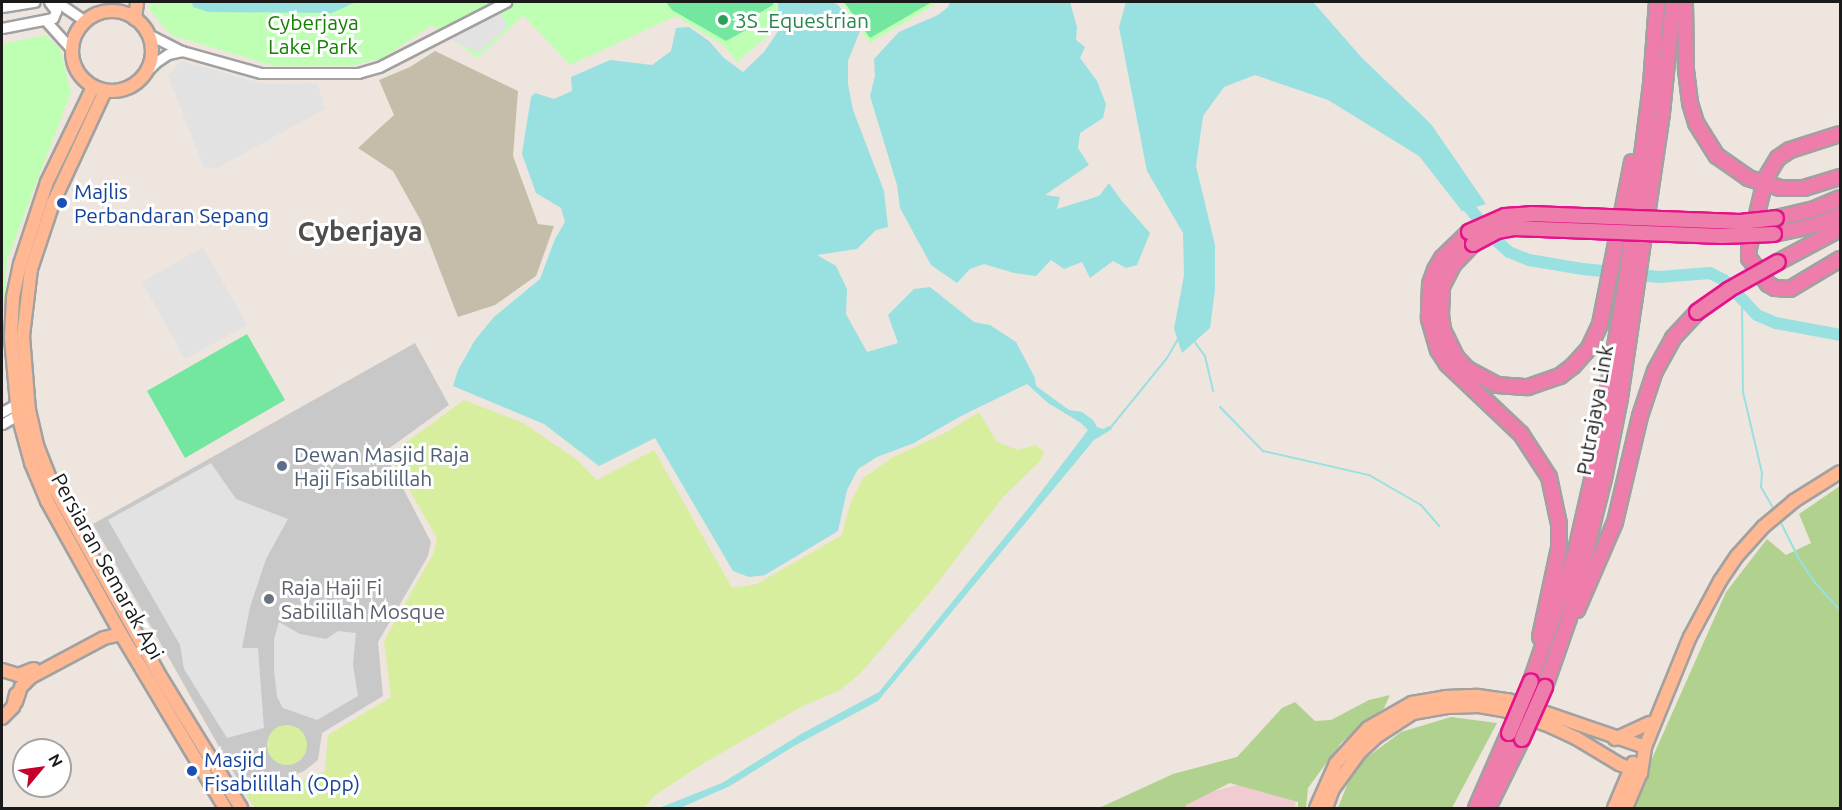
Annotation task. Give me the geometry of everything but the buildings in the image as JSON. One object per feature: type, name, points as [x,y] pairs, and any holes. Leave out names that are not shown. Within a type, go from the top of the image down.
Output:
[{"type":"highway","name":"Putrajaya Link","points":[[1476,808],[1545,687],[1569,618],[1604,479],[1651,85],[1657,2]]},
{"type":"highway","name":"Putrajaya Link","points":[[1488,808],[1515,736],[1531,681],[1576,550],[1614,396],[1662,113],[1673,2]]},
{"type":"highway","points":[[1684,2],[1686,70],[1696,123],[1718,156],[1748,178],[1769,186],[1792,189],[1840,177]]},
{"type":"highway","points":[[1651,85],[1644,99],[1607,294],[1599,324],[1589,348],[1573,366],[1560,376],[1528,387],[1497,385],[1467,369],[1448,343],[1443,330],[1442,287],[1471,238],[1486,222],[1516,214],[1740,222],[1776,218],[1812,210],[1840,198]]},
{"type":"highway","points":[[1767,176],[1778,158],[1790,150],[1840,134]]},
{"type":"highway","points":[[1762,193],[1749,248],[1749,258],[1768,284],[1775,288],[1790,289],[1840,259]]},
{"type":"highway","points":[[1538,662],[1537,650],[1559,548],[1558,518],[1550,477],[1521,434],[1447,364],[1438,350],[1429,319],[1430,284],[1442,258],[1471,238],[1514,228],[1722,236],[1774,234],[1816,225],[1840,215]]},
{"type":"highway","points":[[1569,618],[1579,607],[1615,522],[1640,416],[1655,371],[1673,338],[1697,312],[1728,290],[1840,229]]},
{"type":"main road","points":[[135,19],[137,2]]},
{"type":"main road","points":[[117,7],[135,19],[148,33],[152,53],[146,72],[139,81],[125,89],[99,89],[77,71],[72,50],[74,39],[85,21],[117,7]]},
{"type":"main road","name":"Persiaran Semarak Api","points":[[99,89],[36,252],[26,300],[22,407],[31,463],[47,501],[121,634],[225,808]]},
{"type":"main road","name":"Persiaran Semarak Api","points":[[22,407],[53,486],[163,681],[241,808]]},
{"type":"main road","points":[[1614,808],[1690,637],[1720,581],[1754,537],[1794,501],[1840,472]]},
{"type":"main road","points":[[2,670],[18,675],[36,668],[100,632],[111,615]]},
{"type":"main road","points":[[9,710],[21,687],[31,677],[104,638],[121,634]]},
{"type":"main road","points":[[1643,746],[1650,723],[1684,642],[1690,637]]},
{"type":"main road","points":[[2,670],[14,684],[9,710]]},
{"type":"main road","points":[[1316,808],[1325,782],[1347,749],[1368,728],[1412,703],[1465,695],[1508,700],[1643,746]]},
{"type":"main road","points":[[1326,808],[1333,789],[1360,752],[1376,737],[1413,713],[1448,707],[1491,706],[1550,726],[1630,768]]},
{"type":"main road","points":[[1620,740],[1650,723]]},
{"type":"main road","points":[[1620,740],[1630,753],[1626,808]]},
{"type":"main road","points":[[1602,754],[1616,774],[1621,792]]},
{"type":"street","points":[[2,7],[35,2]]},
{"type":"street","points":[[2,28],[53,18],[56,11],[49,2]]},
{"type":"street","points":[[57,2],[85,21]]},
{"type":"street","points":[[148,33],[182,51],[274,75],[358,73],[379,68],[506,2]]},
{"type":"street","points":[[46,21],[72,50]]},
{"type":"street","points":[[146,72],[168,54],[182,51]]},
{"type":"street","points":[[2,412],[22,407]]},
{"type":"street","points":[[2,423],[22,407]]},
{"type":"shaded area","points":[[498,10],[508,26],[479,53],[445,37]]},
{"type":"shaded area","points":[[435,51],[518,91],[513,156],[538,224],[554,226],[536,276],[495,305],[458,317],[421,221],[393,171],[358,148],[394,115],[379,80],[410,67]]},
{"type":"shaded area","points":[[181,61],[264,84],[317,83],[325,109],[217,168],[204,167],[168,76]]},
{"type":"shaded area","points":[[203,247],[247,325],[185,359],[142,282]]},
{"type":"shaded area","name":"Raja Haji Fi Sabilillah Mosque","points":[[415,343],[449,405],[384,452],[431,542],[428,556],[378,642],[383,696],[322,733],[318,760],[304,771],[287,778],[265,774],[243,789],[93,524]]},
{"type":"shaded area","points":[[211,463],[236,499],[288,519],[266,559],[250,607],[242,648],[258,648],[264,728],[227,738],[184,669],[180,645],[108,520]]},
{"type":"shaded area","points":[[279,622],[300,634],[326,639],[338,631],[356,633],[353,665],[358,696],[317,720],[283,708],[277,697],[274,670],[274,639]]},
{"type":"shaded area","points":[[1245,783],[1297,792],[1295,808],[1149,808]]},
{"type":"green space","name":"Cyberjaya Lake Park","points":[[150,2],[777,2],[777,28],[737,62],[724,46],[676,16],[570,65],[523,15],[478,58],[432,25],[383,58],[355,65],[274,66],[171,35],[149,9]]},
{"type":"green space","name":"3S_Equestrian","points":[[666,2],[773,2],[773,5],[754,16],[757,24],[726,41],[672,10]]},
{"type":"green space","points":[[841,2],[939,2],[870,43]]},
{"type":"green space","points":[[844,2],[932,2],[870,38]]},
{"type":"green space","points":[[46,35],[60,48],[71,92],[7,260],[2,337],[2,44]]},
{"type":"green space","points":[[247,334],[285,400],[185,458],[147,391]]},
{"type":"green space","points":[[464,400],[525,424],[577,460],[597,480],[654,450],[732,588],[757,584],[842,535],[850,504],[863,478],[893,457],[947,432],[979,412],[997,442],[1018,450],[1035,445],[1045,452],[1038,463],[1003,497],[932,590],[859,675],[840,690],[801,707],[704,763],[654,796],[644,808],[255,808],[246,795],[273,782],[290,786],[325,771],[328,735],[391,697],[384,641],[433,554],[437,538],[389,455]]},
{"type":"green space","points":[[1840,486],[1840,808],[1630,808],[1726,592],[1767,539],[1786,555],[1811,543],[1799,514]]},
{"type":"green space","points":[[1390,695],[1384,708],[1341,743],[1308,788],[1306,808],[1298,808],[1298,802],[1230,783],[1186,805],[1185,808],[1099,808],[1173,774],[1237,757],[1282,708],[1295,702],[1315,721],[1331,720],[1369,700]]},
{"type":"green space","points":[[1451,717],[1497,723],[1452,808],[1338,808],[1354,767],[1401,732]]},
{"type":"green space","points":[[287,725],[301,731],[307,745],[301,759],[287,765],[273,759],[267,745],[273,731]]},
{"type":"water","points":[[192,2],[356,2],[332,13],[208,12],[193,7]]},
{"type":"water","points":[[778,2],[837,4],[860,31],[848,61],[848,84],[853,110],[884,191],[888,227],[876,230],[857,249],[817,255],[836,266],[847,289],[846,314],[867,352],[898,343],[888,315],[914,289],[930,287],[974,322],[990,325],[1016,342],[1035,378],[1036,386],[1069,410],[1082,412],[1093,420],[1097,427],[1103,429],[1109,426],[1112,429],[1094,440],[878,701],[794,746],[730,786],[680,808],[659,808],[722,783],[801,734],[879,692],[1031,505],[1088,430],[1081,423],[1048,403],[1027,384],[961,416],[914,443],[877,457],[858,469],[847,490],[838,531],[765,575],[749,577],[733,571],[655,438],[599,466],[544,424],[453,386],[458,370],[475,340],[494,317],[540,279],[555,239],[565,222],[561,208],[536,193],[522,154],[531,97],[535,93],[554,99],[572,91],[571,77],[610,60],[652,65],[671,51],[676,28],[689,27],[709,41],[724,58],[743,72],[764,52],[779,30]]},
{"type":"water","points":[[950,2],[1070,2],[1077,27],[1076,40],[1085,47],[1080,58],[1097,81],[1106,104],[1103,118],[1080,133],[1078,148],[1089,165],[1045,195],[1060,197],[1057,209],[1099,196],[1109,183],[1150,233],[1137,265],[1126,268],[1113,261],[1090,278],[1082,262],[1064,269],[1051,260],[1036,276],[1014,273],[984,264],[970,269],[957,283],[931,265],[900,208],[897,185],[870,96],[875,76],[874,59],[899,32],[938,15],[948,7]]},
{"type":"water","points":[[1126,2],[1313,2],[1362,58],[1431,124],[1486,204],[1462,211],[1419,156],[1328,100],[1255,75],[1224,87],[1203,116],[1196,166],[1215,245],[1215,290],[1210,328],[1182,353],[1174,329],[1184,275],[1183,233],[1147,171],[1119,27]]},
{"type":"waterway","points":[[1460,197],[1509,252],[1529,260],[1583,269],[1659,277],[1710,273],[1724,280],[1757,315],[1776,323],[1840,335]]},
{"type":"waterway","points":[[1742,301],[1743,392],[1762,473],[1761,487],[1775,511]]},
{"type":"waterway","points":[[1111,427],[1167,358],[1178,339]]},
{"type":"waterway","points":[[1194,341],[1205,356],[1213,391]]},
{"type":"waterway","points":[[1220,407],[1263,451],[1369,475],[1421,505],[1439,526]]},
{"type":"waterway","points":[[1779,519],[1799,559],[1815,583],[1840,610]]},
{"type":"place","name":"3S_Equestrian","points":[[723,20]]},
{"type":"place","name":"Majlis Perbandaran Sepang","points":[[62,203]]},
{"type":"place","name":"Dewan Masjid Raja Haji Fisabilillah","points":[[282,466]]},
{"type":"place","name":"Raja Haji Fi Sabilillah Mosque","points":[[269,599]]},
{"type":"place","name":"Masjid Fisabilillah (Opp)","points":[[192,771]]},
{"type":"district","name":"Cyberjaya","points":[[360,232]]}]
